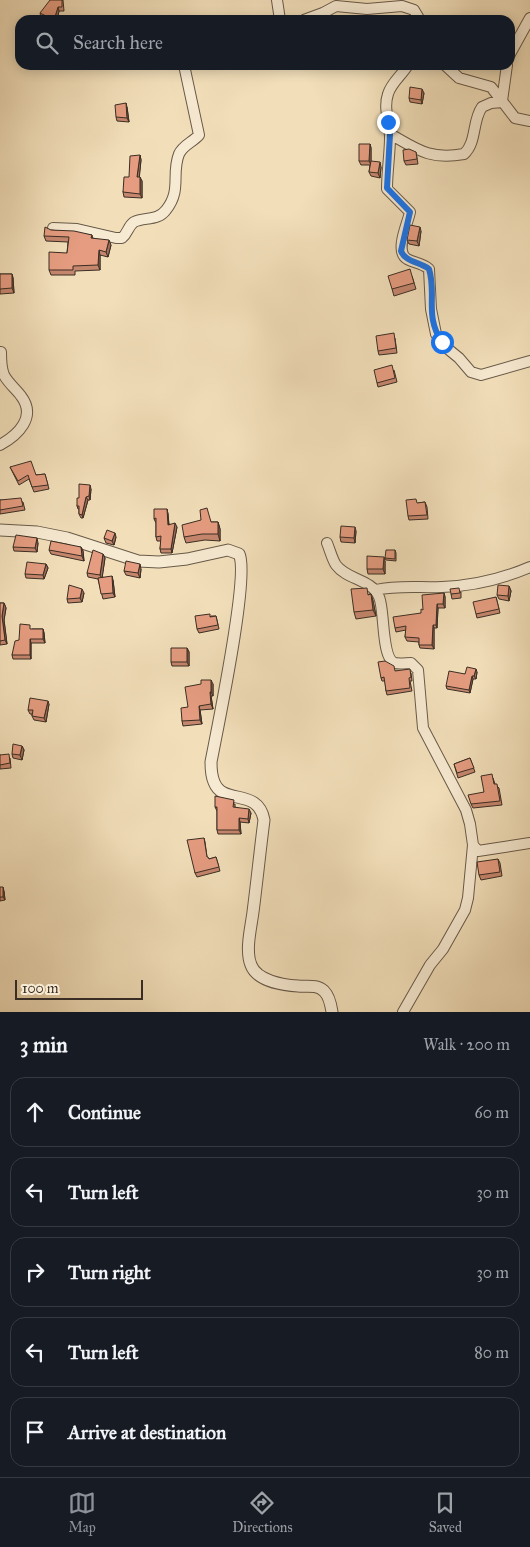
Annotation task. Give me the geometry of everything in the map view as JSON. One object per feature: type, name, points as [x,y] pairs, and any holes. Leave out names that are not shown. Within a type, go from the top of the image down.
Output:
[{"type":"street","points":[[277,0],[279,15]]},
{"type":"street","points":[[318,15],[336,6],[367,9],[402,6],[414,10],[417,15]]},
{"type":"street","points":[[515,45],[530,18]]},
{"type":"street","points":[[53,228],[77,229],[122,238],[134,222],[159,216],[165,212],[173,200],[176,190],[176,175],[180,152],[199,135],[185,70]]},
{"type":"street","points":[[404,70],[390,87],[388,93],[386,109],[390,134],[387,188],[410,212],[401,251],[406,258],[429,269],[431,309],[436,334],[448,349],[475,374],[481,375],[530,361]]},
{"type":"street","points":[[450,70],[459,78],[490,87],[515,118],[530,121]]},
{"type":"street","points":[[503,101],[506,70]]},
{"type":"street","points":[[390,134],[432,155],[454,156],[464,154],[471,145],[477,118],[482,107],[503,101]]},
{"type":"street","points":[[0,352],[3,373],[22,397],[27,406],[28,413],[20,430],[11,439],[0,445]]},
{"type":"street","points":[[0,530],[37,532],[67,538],[138,561],[159,562],[186,559],[228,550],[239,554],[242,564],[239,602],[211,762],[212,775],[216,787],[223,793],[247,799],[256,804],[262,810],[264,820],[251,930],[250,965],[255,973],[267,979],[298,986],[320,988],[326,993],[332,1012]]},
{"type":"street","points":[[327,543],[337,565],[351,577],[376,590],[393,587],[441,587],[470,584],[494,580],[530,567]]},
{"type":"street","points":[[376,590],[380,599],[388,656],[395,663],[411,663],[418,670],[423,728],[466,810],[473,845],[468,898],[464,910],[443,949],[430,965],[403,1012]]},
{"type":"street","points":[[473,845],[478,851],[481,851],[530,843]]},
{"type":"building","points":[[50,0],[62,0],[62,7],[58,7],[56,15],[40,13]]},
{"type":"building","points":[[410,87],[422,89],[421,100],[409,98]]},
{"type":"building","points":[[126,103],[127,118],[116,117],[115,105]]},
{"type":"building","points":[[359,144],[370,144],[369,161],[359,161]]},
{"type":"building","points":[[409,149],[416,152],[417,159],[404,161],[403,150]]},
{"type":"building","points":[[140,155],[137,177],[140,177],[140,194],[123,192],[124,177],[129,177],[130,156]]},
{"type":"building","points":[[371,161],[380,162],[378,173],[369,172]]},
{"type":"building","points":[[410,225],[420,227],[417,241],[407,240]]},
{"type":"building","points":[[45,227],[51,230],[74,231],[92,235],[91,238],[109,240],[106,252],[99,250],[98,265],[73,266],[73,270],[49,270],[49,252],[67,253],[69,237],[44,236]]},
{"type":"building","points":[[410,269],[414,283],[392,289],[388,276]]},
{"type":"building","points":[[0,274],[12,274],[12,288],[0,289]]},
{"type":"building","points":[[394,333],[396,348],[378,351],[376,336]]},
{"type":"building","points":[[392,365],[395,378],[377,383],[374,370]]},
{"type":"building","points":[[31,461],[36,475],[45,474],[48,485],[32,487],[28,475],[18,481],[10,467]]},
{"type":"building","points":[[79,484],[90,485],[89,496],[86,497],[82,515],[79,514],[79,506],[77,506]]},
{"type":"building","points":[[21,498],[23,506],[0,510],[0,500]]},
{"type":"building","points":[[416,499],[417,503],[425,502],[427,515],[408,516],[406,500]]},
{"type":"building","points":[[207,508],[211,522],[218,522],[218,534],[184,537],[182,525],[201,520],[200,510]]},
{"type":"building","points":[[154,509],[167,509],[168,525],[175,523],[171,549],[160,549],[161,536],[156,537]]},
{"type":"building","points":[[341,526],[355,527],[354,538],[340,537]]},
{"type":"building","points":[[107,530],[115,533],[112,541],[104,538]]},
{"type":"building","points":[[16,535],[37,538],[35,548],[13,547]]},
{"type":"building","points":[[51,541],[81,547],[82,556],[49,550]]},
{"type":"building","points":[[93,550],[103,554],[100,575],[87,573]]},
{"type":"building","points":[[386,550],[395,550],[395,559],[385,558]]},
{"type":"building","points":[[367,556],[384,557],[383,569],[367,569]]},
{"type":"building","points":[[126,561],[140,564],[138,573],[124,571]]},
{"type":"building","points":[[27,562],[46,564],[43,575],[25,574]]},
{"type":"building","points":[[112,576],[113,593],[101,594],[98,578]]},
{"type":"building","points":[[69,585],[82,589],[80,598],[67,599]]},
{"type":"building","points":[[498,585],[509,586],[508,596],[497,595]]},
{"type":"building","points":[[367,588],[368,595],[371,594],[373,610],[354,612],[351,589]]},
{"type":"building","points":[[459,588],[460,593],[451,594],[450,589]]},
{"type":"building","points":[[444,593],[443,604],[437,604],[436,625],[433,625],[432,645],[419,645],[419,638],[405,637],[406,626],[395,628],[393,617],[421,613],[421,609],[423,610],[422,595]]},
{"type":"building","points":[[496,597],[499,609],[476,614],[473,602]]},
{"type":"building","points":[[0,603],[4,603],[2,616],[5,640],[0,641]]},
{"type":"building","points":[[210,614],[210,617],[216,616],[218,625],[197,629],[195,616]]},
{"type":"building","points":[[20,624],[30,625],[30,629],[43,629],[43,639],[30,639],[30,655],[12,655],[15,641],[19,640]]},
{"type":"building","points":[[171,648],[187,648],[187,662],[171,662]]},
{"type":"building","points":[[385,661],[394,666],[395,671],[410,669],[410,688],[386,691],[384,677],[381,678],[378,662]]},
{"type":"building","points":[[467,667],[476,669],[474,676],[472,676],[469,690],[446,686],[449,671],[465,674]]},
{"type":"building","points":[[201,680],[211,680],[211,704],[199,706],[200,720],[182,721],[181,708],[188,707],[185,687],[201,684]]},
{"type":"building","points":[[30,698],[48,701],[44,718],[32,716],[33,710],[28,710]]},
{"type":"building","points":[[13,744],[22,746],[20,755],[12,754]]},
{"type":"building","points":[[9,754],[10,763],[0,765],[0,755]]},
{"type":"building","points":[[470,758],[474,768],[457,773],[454,764]]},
{"type":"building","points":[[492,774],[494,784],[497,784],[500,801],[471,804],[468,795],[484,792],[481,776]]},
{"type":"building","points":[[215,796],[234,800],[233,807],[249,809],[248,819],[239,818],[239,830],[217,830]]},
{"type":"building","points":[[204,838],[207,857],[209,859],[216,857],[219,867],[195,873],[187,840]]},
{"type":"building","points":[[498,859],[500,872],[479,875],[477,862]]},
{"type":"building","points":[[0,887],[3,887],[3,897],[0,897]]},
{"type":"route","points":[[388,122],[390,134],[387,188],[410,212],[401,251],[406,258],[429,269],[433,324],[436,334],[442,342]]}]
